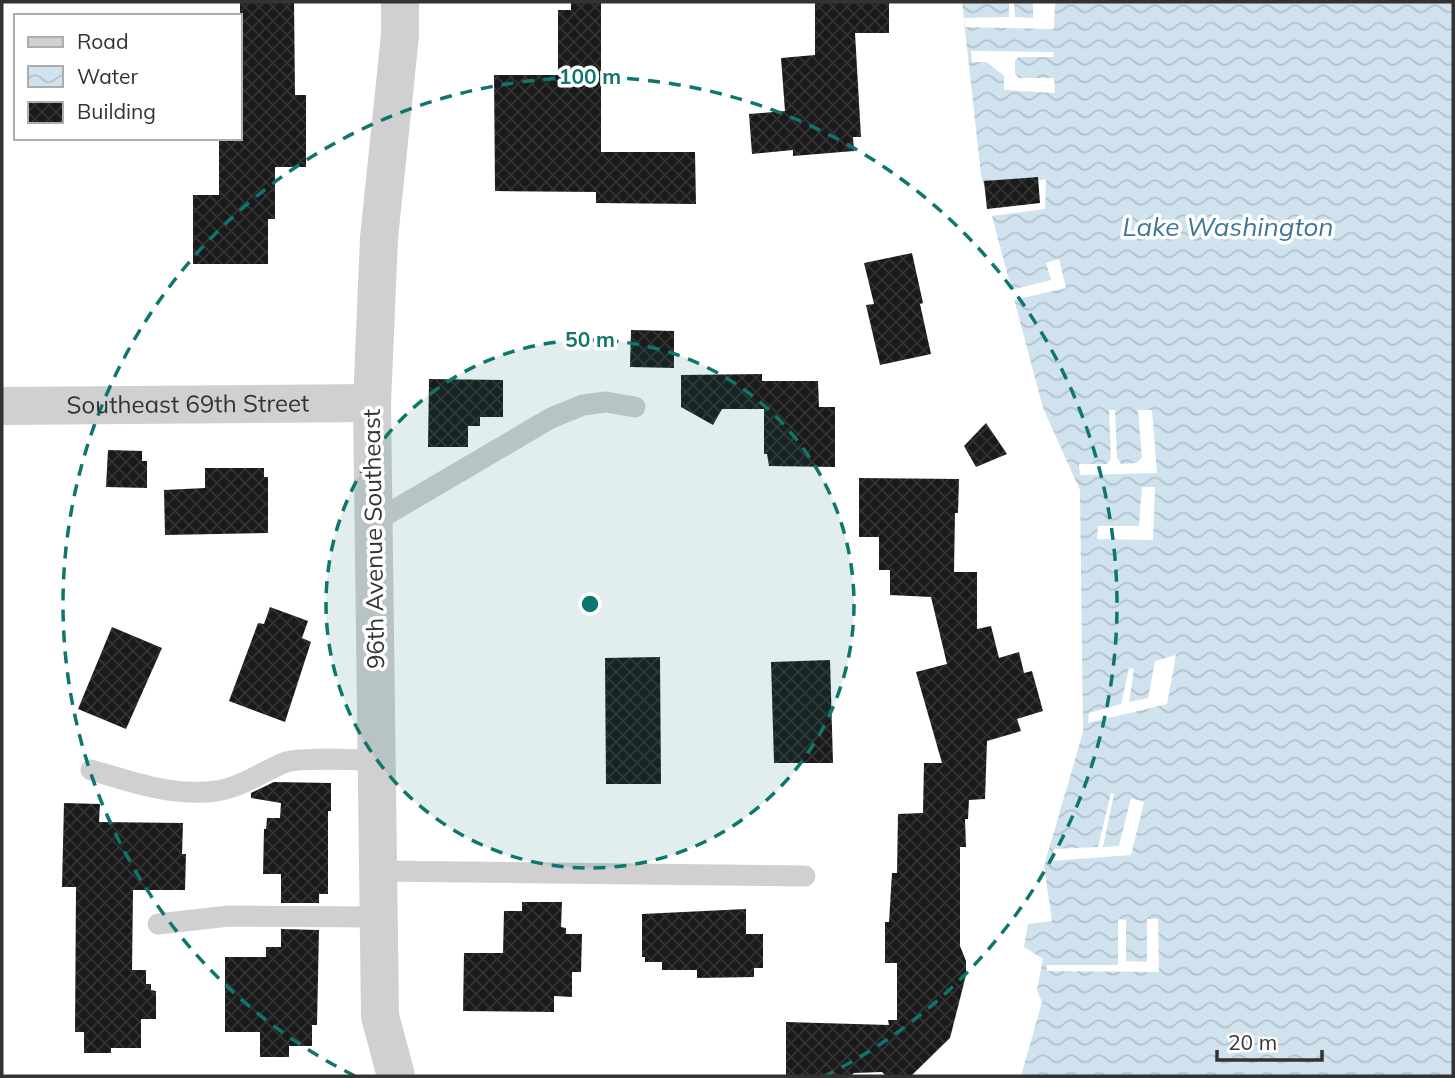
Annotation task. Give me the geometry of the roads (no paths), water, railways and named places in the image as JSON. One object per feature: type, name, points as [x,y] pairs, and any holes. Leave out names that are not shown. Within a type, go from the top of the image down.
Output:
[{"type":"street","name":"96th Avenue Southeast","points":[[396,1076],[380,1016],[372,403],[379,238],[399,48],[400,2]]},
{"type":"street","name":"Southeast 69th Street","points":[[2,406],[372,403]]},
{"type":"lane","points":[[374,522],[551,418],[595,403],[635,407]]},
{"type":"lane","points":[[90,770],[164,791],[192,792],[218,791],[240,784],[289,761],[377,760]]},
{"type":"lane","points":[[378,870],[804,876]]},
{"type":"lane","points":[[158,924],[229,916],[379,917]]},
{"type":"water","name":"Lake Washington","points":[[962,2],[1453,2],[1453,1076],[1021,1076],[1042,1002],[1037,990],[1043,959],[1024,947],[1028,924],[1052,921],[1044,866],[1083,732],[1080,490],[1043,408],[981,175]]}]
